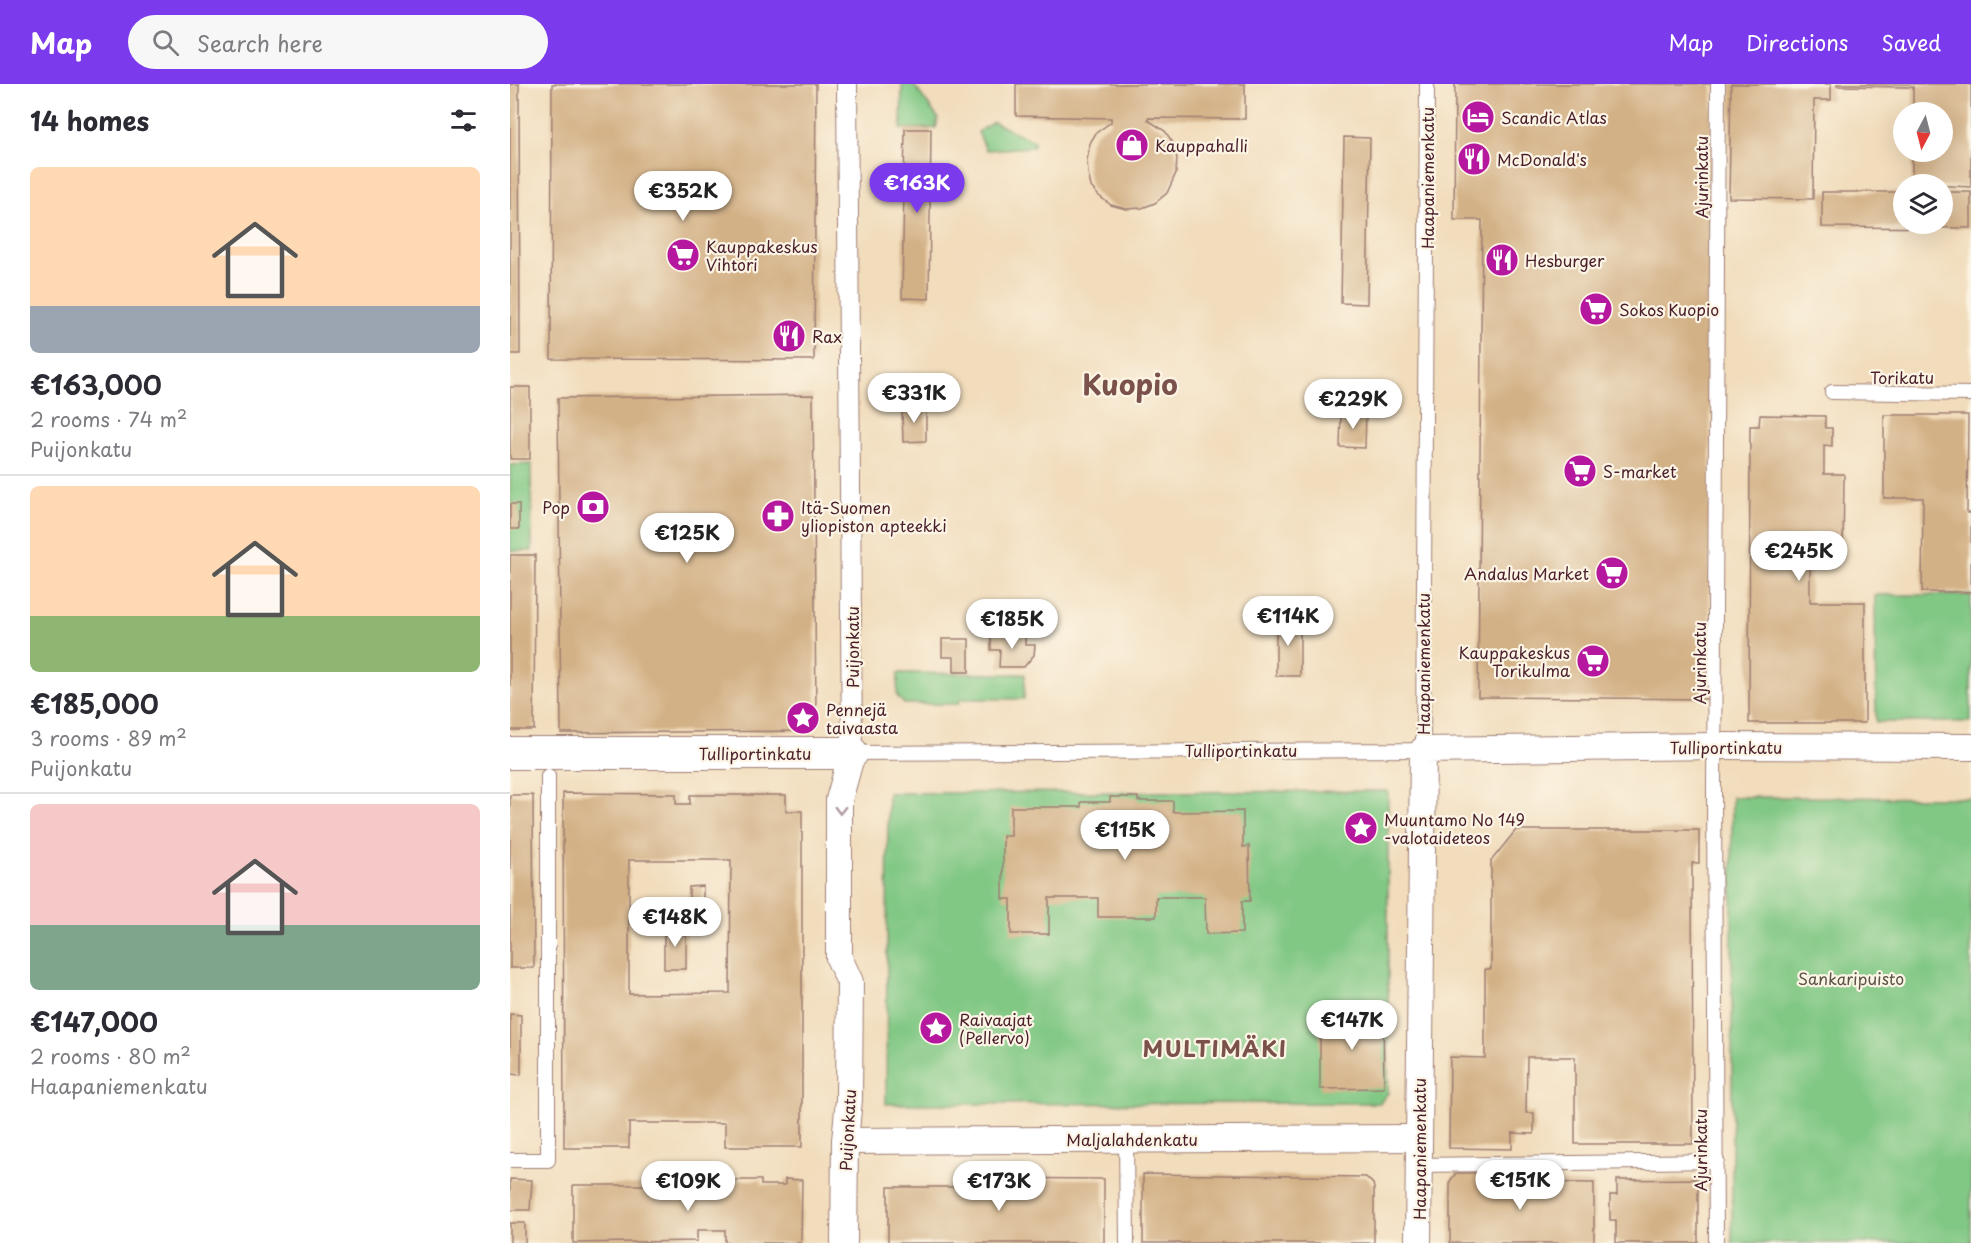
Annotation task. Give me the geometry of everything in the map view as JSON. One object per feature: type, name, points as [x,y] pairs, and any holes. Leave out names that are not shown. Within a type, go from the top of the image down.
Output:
[{"type":"street","name":"Puijonkatu","points":[[844,1243],[845,1141],[849,1099],[849,982],[839,958],[839,800],[852,753],[847,84]]},
{"type":"street","name":"Tulliportinkatu","points":[[1423,750],[1715,746],[1971,747]]},
{"type":"street","name":"Haapaniemenkatu","points":[[1418,1243],[1423,750]]},
{"type":"street","name":"Tulliportinkatu","points":[[510,753],[852,753]]},
{"type":"street","name":"Maljalahdenkatu","points":[[845,1141],[1418,1138]]},
{"type":"lane","name":"Haapaniemenkatu","points":[[1423,750],[1427,84]]},
{"type":"lane","name":"Ajurinkatu","points":[[1716,1243],[1715,746],[1718,84]]},
{"type":"lane","name":"Torikatu","points":[[1832,393],[1971,394]]},
{"type":"lane","name":"Tulliportinkatu","points":[[852,753],[1423,750]]},
{"type":"lane","points":[[510,1160],[548,1160],[548,776]]},
{"type":"lane","points":[[1126,1140],[1127,1243]]},
{"type":"lane","points":[[1418,1165],[1717,1161]]},
{"type":"green space","points":[[902,84],[913,84],[938,118],[936,128],[901,129]]},
{"type":"green space","points":[[993,122],[1034,141],[1034,144],[1032,147],[986,150],[978,132]]},
{"type":"green space","points":[[531,464],[532,551],[510,551],[510,465]]},
{"type":"green space","points":[[1875,595],[1971,595],[1971,722],[1876,722]]},
{"type":"green space","points":[[898,673],[1025,674],[1024,699],[960,699],[959,704],[904,704],[897,696]]},
{"type":"green space","points":[[1388,791],[1388,1093],[1380,1103],[886,1104],[888,793]]},
{"type":"green space","name":"Sankaripuisto","points":[[1732,797],[1971,798],[1971,1243],[1732,1243]]},
{"type":"building","points":[[510,84],[519,84],[520,354],[510,354]]},
{"type":"building","name":"Kauppakeskus Vihtori","points":[[552,84],[816,84],[814,360],[551,359]]},
{"type":"building","name":"Kauppahalli","points":[[1016,84],[1245,84],[1245,119],[1148,118],[1165,131],[1173,143],[1177,158],[1176,173],[1167,193],[1155,203],[1142,208],[1126,209],[1111,205],[1099,196],[1091,187],[1088,173],[1087,160],[1090,143],[1096,133],[1111,122],[1111,118],[1016,116]]},
{"type":"building","points":[[1455,84],[1712,84],[1709,699],[1478,697],[1482,220],[1454,220]]},
{"type":"building","points":[[1731,84],[1831,84],[1831,100],[1814,100],[1813,199],[1729,198]]},
{"type":"building","points":[[1837,84],[1971,84],[1971,187],[1953,186],[1953,174],[1912,174],[1912,162],[1953,162],[1953,102],[1913,102],[1913,87],[1837,86]]},
{"type":"building","points":[[905,129],[931,129],[929,299],[902,298]]},
{"type":"building","points":[[1344,137],[1370,138],[1367,304],[1341,303]]},
{"type":"building","points":[[1822,192],[1893,192],[1893,227],[1822,227]]},
{"type":"building","points":[[1953,192],[1971,192],[1971,228],[1953,228]]},
{"type":"building","points":[[510,387],[530,387],[530,459],[510,459]]},
{"type":"building","points":[[813,395],[816,710],[802,709],[803,731],[561,733],[558,398]]},
{"type":"building","points":[[926,407],[926,441],[903,442],[902,408]]},
{"type":"building","points":[[1341,413],[1366,414],[1365,448],[1340,447]]},
{"type":"building","points":[[1760,415],[1825,416],[1825,428],[1832,428],[1832,446],[1824,445],[1824,474],[1844,474],[1843,558],[1810,557],[1810,602],[1865,602],[1865,723],[1749,723],[1750,426],[1759,426]]},
{"type":"building","points":[[1884,415],[1968,415],[1967,513],[1971,513],[1971,592],[1922,592],[1923,498],[1884,498]]},
{"type":"building","points":[[510,504],[519,504],[519,529],[510,529]]},
{"type":"building","points":[[510,555],[535,555],[534,730],[510,730]]},
{"type":"building","points":[[1300,618],[1300,676],[1276,676],[1276,619]]},
{"type":"building","points":[[991,634],[1025,634],[1025,645],[1035,645],[1034,655],[1024,667],[999,667],[1000,650],[991,650]]},
{"type":"building","points":[[942,639],[969,639],[969,672],[954,672],[954,657],[942,657]]},
{"type":"building","points":[[563,793],[676,794],[676,804],[690,804],[690,795],[786,795],[786,811],[802,811],[802,1147],[725,1147],[725,1123],[629,1123],[629,1148],[564,1148]],"holes":[[[629,860],[731,860],[730,993],[629,994]]]},
{"type":"building","points":[[510,795],[533,795],[534,968],[510,968]]},
{"type":"building","points":[[1110,797],[1138,797],[1138,801],[1173,801],[1173,812],[1243,811],[1243,847],[1249,846],[1250,901],[1242,901],[1242,933],[1206,934],[1205,897],[1156,897],[1156,917],[1098,917],[1098,898],[1049,898],[1049,934],[1011,934],[1011,899],[1003,899],[1003,836],[1011,836],[1011,807],[1081,807],[1081,802],[1110,802]]},
{"type":"building","points":[[1516,830],[1699,830],[1699,863],[1692,863],[1693,1144],[1575,1144],[1575,1057],[1527,1057],[1526,1113],[1534,1113],[1534,1134],[1512,1133],[1512,1149],[1449,1148],[1450,1057],[1485,1058],[1485,969],[1491,969],[1491,861]]},
{"type":"building","points":[[703,886],[703,922],[689,922],[689,887]]},
{"type":"building","points":[[664,927],[686,927],[686,969],[664,969]]},
{"type":"building","points":[[1383,1013],[1384,1088],[1320,1089],[1320,1014]]},
{"type":"building","points":[[510,1014],[521,1015],[521,1075],[510,1074]]},
{"type":"building","points":[[1456,1173],[1513,1173],[1513,1182],[1594,1183],[1594,1243],[1450,1243],[1450,1181]]},
{"type":"building","points":[[1143,1174],[1366,1177],[1374,1188],[1374,1243],[1143,1243]]},
{"type":"building","points":[[960,1178],[1104,1179],[1104,1243],[888,1243],[888,1187],[960,1187]]},
{"type":"building","points":[[510,1179],[532,1180],[530,1210],[510,1210]]},
{"type":"building","points":[[785,1179],[802,1180],[801,1243],[725,1243],[725,1230],[697,1230],[697,1241],[573,1243],[573,1185],[671,1185],[671,1180],[697,1180],[697,1184],[735,1185],[735,1180],[761,1180],[761,1185],[785,1185]]},
{"type":"building","points":[[1698,1179],[1698,1243],[1616,1243],[1616,1220],[1610,1220],[1610,1195],[1617,1195],[1617,1180]]},
{"type":"building","points":[[510,1223],[525,1223],[525,1243],[510,1243]]},
{"type":"place","name":"Scandic Atlas","points":[[1478,117]]},
{"type":"place","name":"Kauppahalli","points":[[1132,145]]},
{"type":"place","name":"McDonald's","points":[[1474,159]]},
{"type":"place","name":"Kauppakeskus Vihtori","points":[[683,255]]},
{"type":"place","name":"Hesburger","points":[[1502,260]]},
{"type":"place","name":"Sokos Kuopio","points":[[1596,309]]},
{"type":"place","name":"Rax","points":[[789,336]]},
{"type":"place","name":"S-market","points":[[1580,471]]},
{"type":"place","name":"Pop","points":[[593,507]]},
{"type":"place","name":"Itä-Suomen yliopiston apteekki","points":[[778,516]]},
{"type":"place","name":"Andalus Market","points":[[1612,573]]},
{"type":"place","name":"Kauppakeskus Torikulma","points":[[1593,661]]},
{"type":"place","name":"Pennejä taivaasta","points":[[803,718]]},
{"type":"place","name":"Muuntamo No 149 -valotaideteos","points":[[1361,828]]},
{"type":"place","name":"Raivaajat (Pellervo)","points":[[936,1028]]},
{"type":"district","name":"Kuopio","points":[[1130,383]]},
{"type":"district","name":"MULTIMÄKI","points":[[1215,1047]]}]
